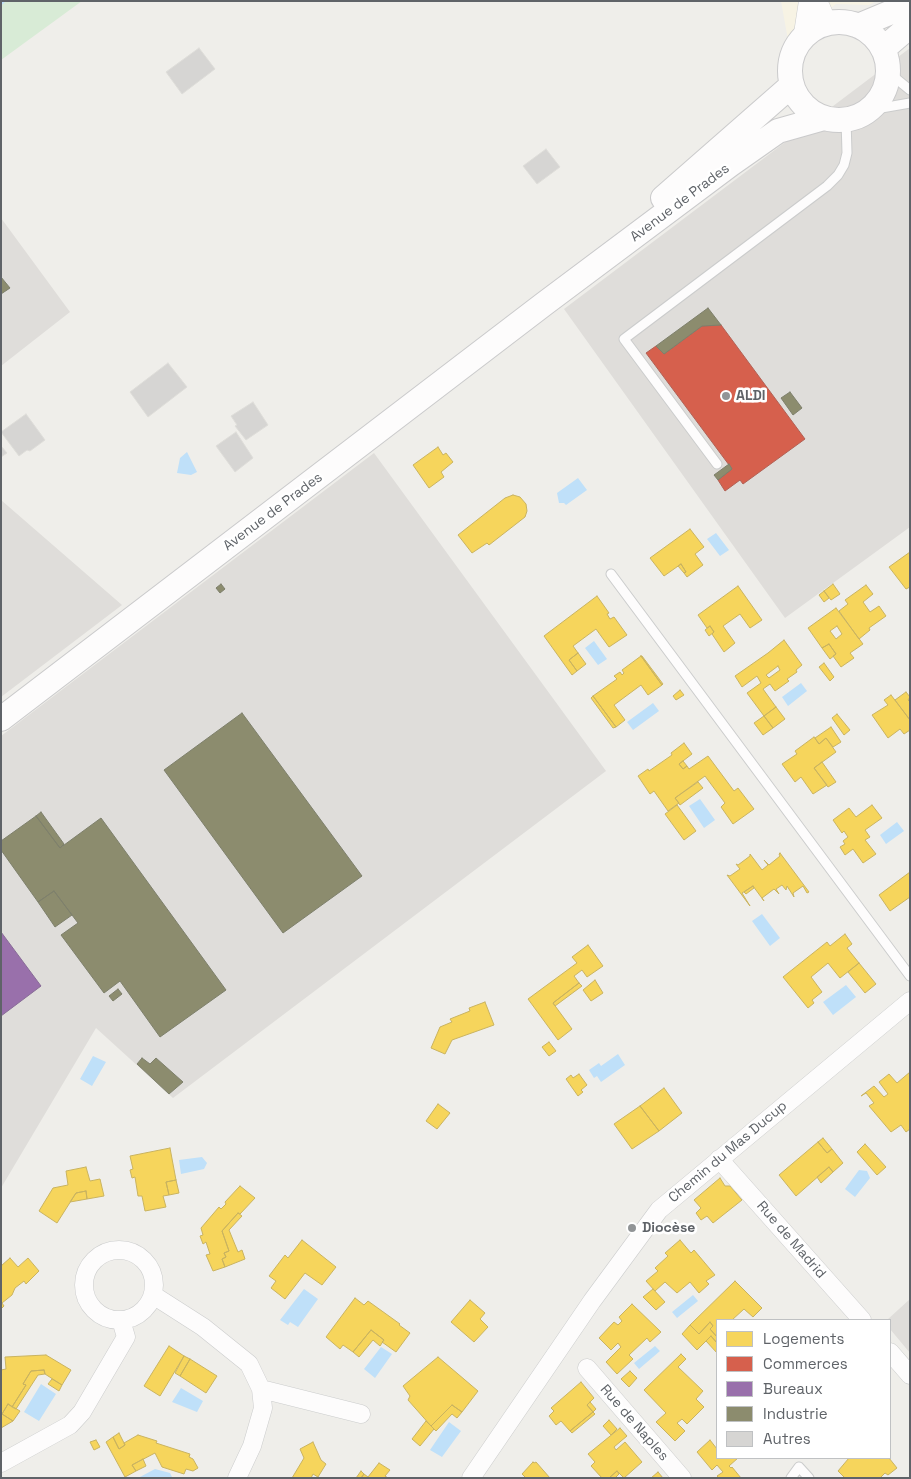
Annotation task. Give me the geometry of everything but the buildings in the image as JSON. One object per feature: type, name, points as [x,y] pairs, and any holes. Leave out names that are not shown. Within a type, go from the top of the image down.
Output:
[{"type":"main road","points":[[858,26],[894,11],[908,1]]},
{"type":"main road","points":[[843,22],[858,26],[877,39],[887,60],[887,84],[880,98],[870,110],[856,118],[835,119],[810,111],[799,99],[792,85],[790,69],[794,54],[802,40],[814,30],[828,24],[843,22]]},
{"type":"main road","points":[[883,49],[910,26]]},
{"type":"main road","name":"Avenue de Prades","points":[[544,304],[792,85]]},
{"type":"main road","name":"Avenue de Prades","points":[[1,719],[544,304],[778,131],[835,119]]},
{"type":"street","points":[[802,40],[808,1]]},
{"type":"street","points":[[814,1],[821,7],[828,24]]},
{"type":"street","name":"Chemin du Mas Ducup","points":[[471,1478],[592,1301],[658,1210],[910,1001]]},
{"type":"street","name":"Rue de Madrid","points":[[720,1159],[861,1319]]},
{"type":"street","points":[[113,1250],[125,1250],[136,1254],[146,1262],[152,1272],[154,1283],[148,1304],[141,1312],[131,1318],[121,1320],[109,1319],[99,1314],[90,1305],[85,1295],[86,1271],[93,1261],[102,1254],[113,1250]]},
{"type":"street","points":[[152,1295],[203,1327],[250,1364],[261,1389],[263,1408],[252,1446],[237,1478]]},
{"type":"street","points":[[1,1462],[70,1425],[82,1412],[126,1337],[121,1320]]},
{"type":"street","points":[[891,1353],[910,1375]]},
{"type":"street","name":"Rue de Naples","points":[[587,1368],[682,1478]]},
{"type":"street","points":[[261,1389],[361,1414]]},
{"type":"lane","points":[[888,72],[910,90]]},
{"type":"lane","points":[[870,110],[910,103]]},
{"type":"lane","points":[[717,464],[624,339],[827,186],[838,175],[844,165],[847,152],[835,119]]},
{"type":"lane","points":[[611,574],[910,976]]},
{"type":"lane","points":[[791,1478],[799,1467],[809,1478]]},
{"type":"shaded area","points":[[781,1],[876,1],[869,5],[836,4],[788,40]]},
{"type":"shaded area","points":[[910,48],[910,527],[785,618],[564,309]]},
{"type":"shaded area","points":[[1,218],[70,312],[1,366]]},
{"type":"shaded area","points":[[374,453],[606,771],[173,1098],[96,1028],[1,1188],[1,736]]},
{"type":"shaded area","points":[[1,500],[122,605],[1,697]]},
{"type":"shaded area","points":[[910,1299],[910,1353],[891,1330],[891,1319],[888,1319]]},
{"type":"green space","points":[[1,1],[82,1],[1,60]]},
{"type":"water","points":[[187,452],[197,472],[191,475],[177,473],[180,458]]},
{"type":"water","points":[[578,478],[587,490],[566,505],[559,503],[557,493]]},
{"type":"water","points":[[716,533],[729,550],[720,556],[707,539]]},
{"type":"water","points":[[594,641],[607,659],[598,665],[585,648]]},
{"type":"water","points":[[801,683],[807,691],[788,706],[782,697]]},
{"type":"water","points":[[653,703],[659,711],[633,730],[627,722]]},
{"type":"water","points":[[700,799],[715,820],[704,828],[689,806]]},
{"type":"water","points":[[897,822],[904,831],[886,844],[880,835]]},
{"type":"water","points":[[762,914],[780,938],[770,946],[752,921]]},
{"type":"water","points":[[846,985],[856,997],[833,1015],[823,1002]]},
{"type":"water","points":[[618,1054],[625,1065],[601,1082],[597,1076],[594,1078],[589,1070],[599,1063],[601,1066]]},
{"type":"water","points":[[93,1056],[106,1062],[92,1086],[80,1079]]},
{"type":"water","points":[[202,1157],[207,1163],[204,1169],[181,1174],[179,1160]]},
{"type":"water","points":[[859,1170],[867,1171],[870,1178],[855,1197],[845,1189]]},
{"type":"water","points":[[304,1289],[318,1299],[298,1327],[290,1322],[288,1325],[280,1320]]},
{"type":"water","points":[[693,1295],[698,1301],[677,1318],[672,1312]]},
{"type":"water","points":[[655,1346],[660,1351],[639,1369],[634,1363]]},
{"type":"water","points":[[381,1347],[392,1354],[375,1378],[364,1369]]},
{"type":"water","points":[[41,1384],[56,1394],[39,1421],[24,1412]]},
{"type":"water","points":[[181,1388],[203,1401],[197,1412],[172,1402]]},
{"type":"water","points":[[449,1422],[461,1431],[442,1457],[430,1450]]},
{"type":"water","points":[[155,1469],[170,1473],[172,1477],[138,1478]]},
{"type":"place","name":"ALDI","points":[[726,396]]},
{"type":"place","name":"Diocèse","points":[[632,1228]]}]
